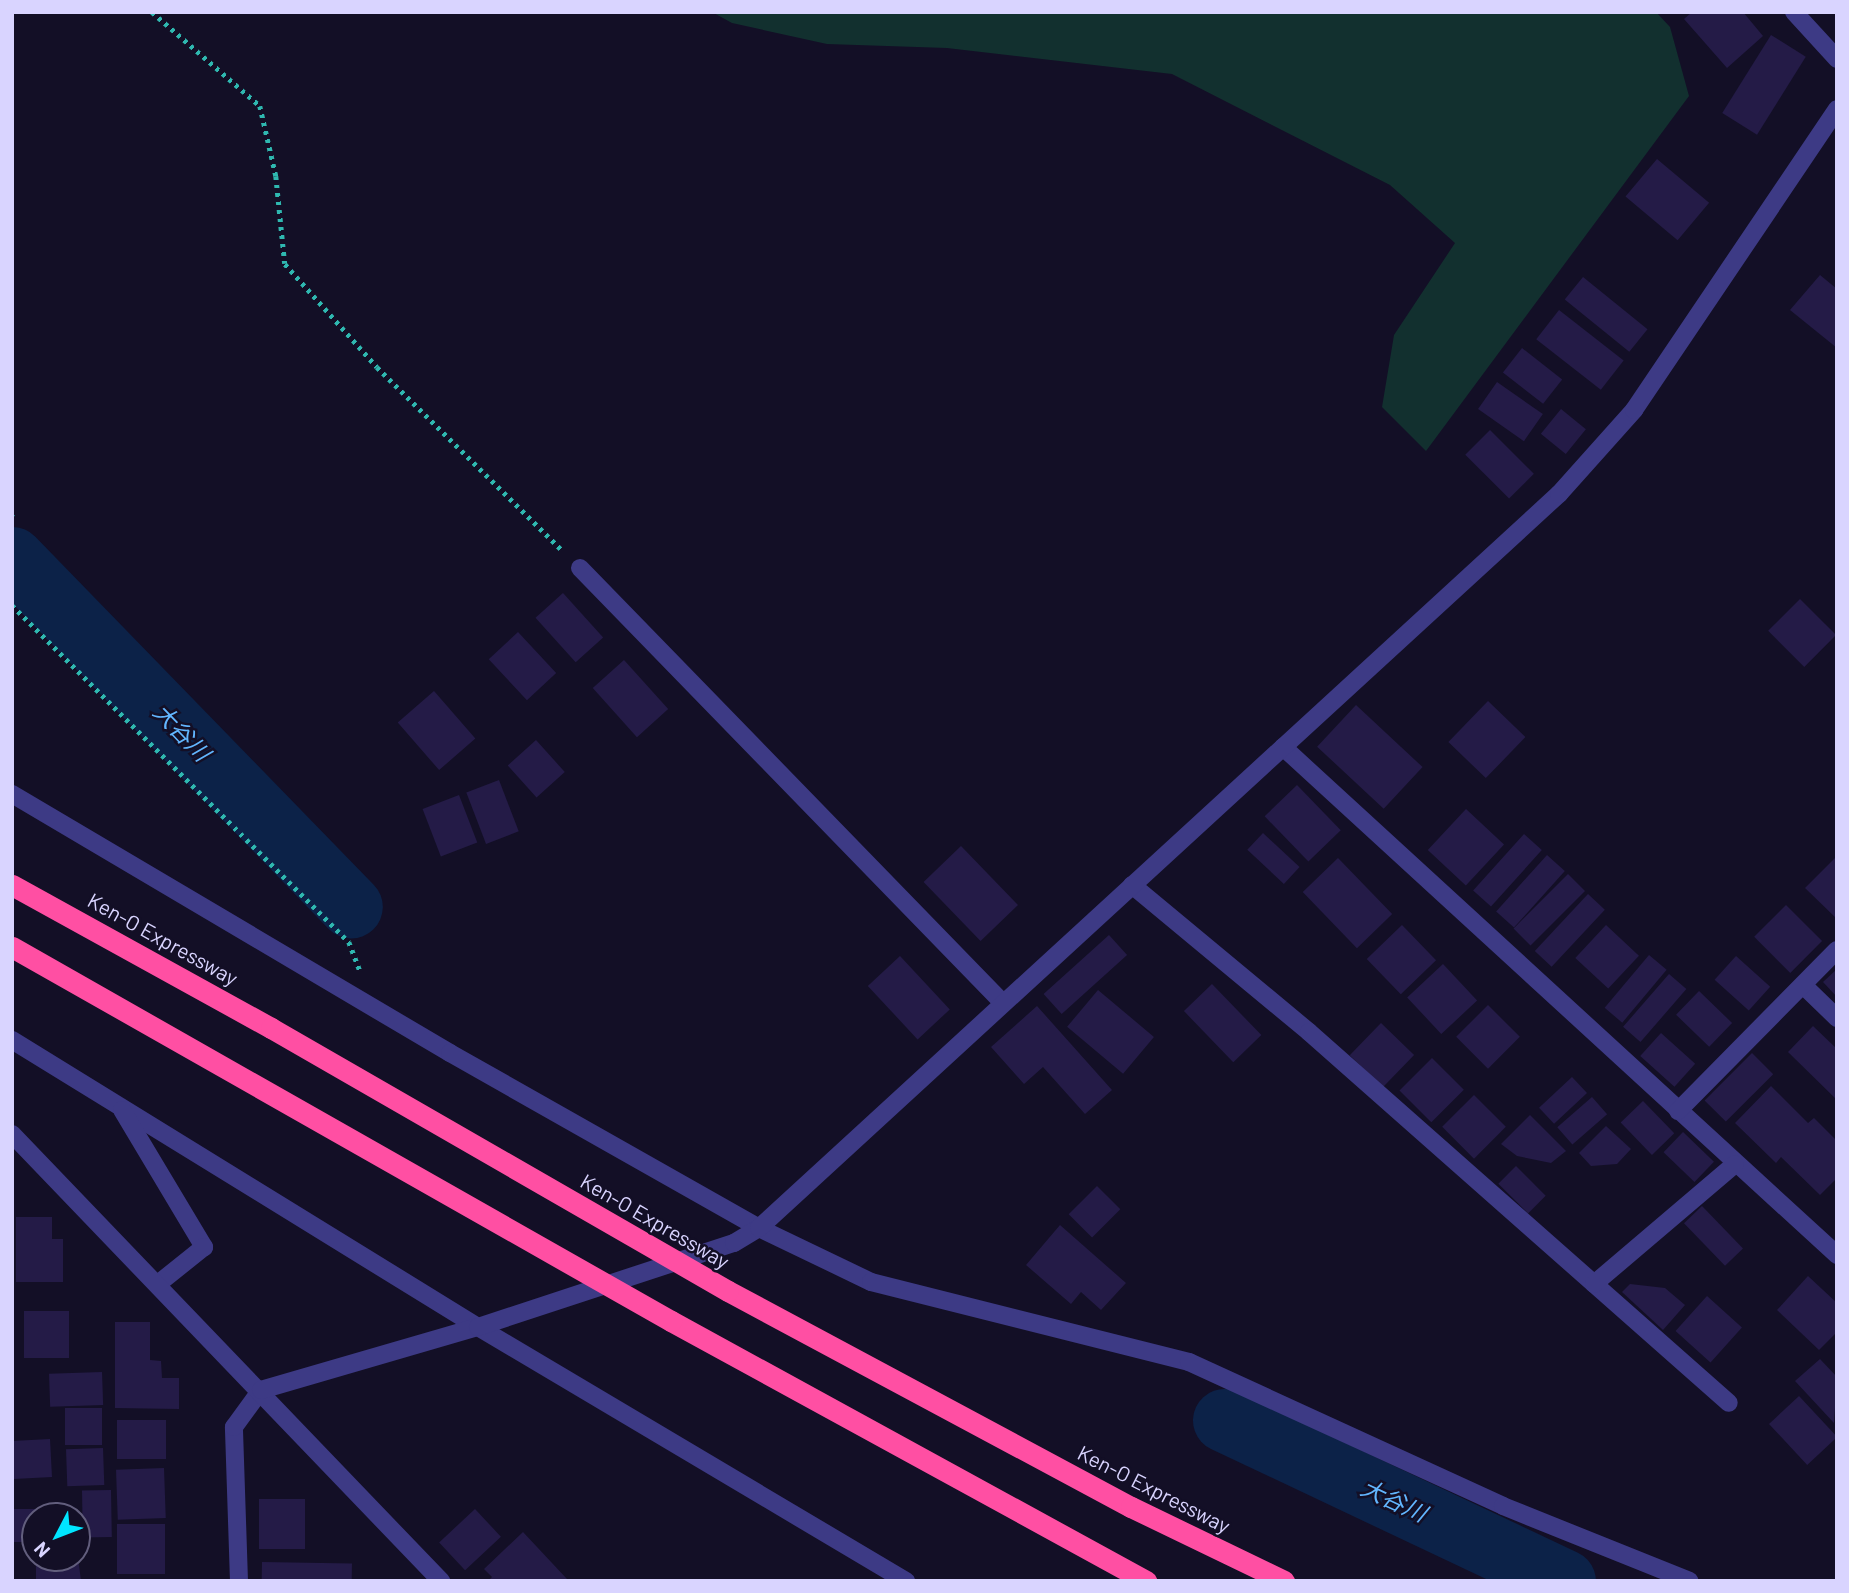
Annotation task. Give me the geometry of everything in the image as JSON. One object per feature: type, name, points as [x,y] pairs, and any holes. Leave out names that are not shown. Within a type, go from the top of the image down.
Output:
[{"type":"highway","name":"Ken-O Expressway","points":[[12,885],[271,1028],[728,1291],[1131,1507],[1284,1581]]},
{"type":"highway","points":[[12,947],[671,1321],[1146,1581]]},
{"type":"street","points":[[1794,12],[1837,60]]},
{"type":"street","points":[[239,1581],[234,1427],[261,1390],[478,1327],[734,1243],[759,1228],[1559,494],[1634,411],[1837,109]]},
{"type":"street","points":[[580,568],[1003,1003]]},
{"type":"street","points":[[1283,747],[1837,1255]]},
{"type":"street","points":[[12,794],[363,1002],[759,1228],[871,1282],[1189,1362],[1503,1506],[1690,1581]]},
{"type":"street","points":[[1132,885],[1310,1032],[1729,1403]]},
{"type":"street","points":[[1678,1111],[1837,950]]},
{"type":"street","points":[[1804,986],[1837,1018]]},
{"type":"street","points":[[12,1040],[478,1327],[906,1581]]},
{"type":"street","points":[[119,1106],[204,1247],[159,1283]]},
{"type":"street","points":[[12,1134],[159,1283],[441,1581]]},
{"type":"street","points":[[1594,1284],[1735,1164]]},
{"type":"path","points":[[152,12],[260,106],[276,177],[285,264],[377,367],[580,568]]},
{"type":"path","points":[[12,604],[349,942],[360,965],[363,1002]]},
{"type":"green space","points":[[712,12],[1656,12],[1670,27],[1689,96],[1426,451],[1382,407],[1394,335],[1455,243],[1390,185],[1172,74],[947,48],[827,44],[732,23]]},
{"type":"building","points":[[1692,12],[1743,12],[1763,36],[1727,68],[1684,19]]},
{"type":"building","points":[[1771,35],[1806,57],[1757,135],[1722,113]]},
{"type":"building","points":[[1657,159],[1709,203],[1678,240],[1626,197]]},
{"type":"building","points":[[1820,275],[1837,289],[1837,348],[1790,310]]},
{"type":"building","points":[[1583,277],[1648,329],[1629,352],[1565,300]]},
{"type":"building","points":[[1559,310],[1624,360],[1601,390],[1536,339]]},
{"type":"building","points":[[1522,348],[1562,379],[1543,404],[1503,372]]},
{"type":"building","points":[[1497,382],[1543,414],[1524,441],[1478,409]]},
{"type":"building","points":[[1561,409],[1586,429],[1566,454],[1541,434]]},
{"type":"building","points":[[1490,430],[1534,474],[1509,499],[1465,455]]},
{"type":"building","points":[[563,593],[603,638],[576,662],[536,618]]},
{"type":"building","points":[[1800,599],[1836,635],[1804,667],[1768,631]]},
{"type":"building","points":[[518,632],[556,673],[527,700],[489,659]]},
{"type":"building","points":[[624,660],[668,709],[637,737],[593,688]]},
{"type":"building","points":[[434,691],[475,739],[439,770],[398,722]]},
{"type":"building","points":[[1488,701],[1525,737],[1486,778],[1448,742]]},
{"type":"building","points":[[1356,705],[1423,767],[1384,809],[1317,747]]},
{"type":"building","points":[[536,740],[565,772],[537,797],[508,765]]},
{"type":"building","points":[[499,780],[519,831],[486,844],[466,793]]},
{"type":"building","points":[[1297,785],[1341,830],[1308,862],[1265,816]]},
{"type":"building","points":[[459,795],[477,843],[441,857],[423,809]]},
{"type":"building","points":[[1466,809],[1504,844],[1466,885],[1428,850]]},
{"type":"building","points":[[1263,833],[1300,867],[1284,884],[1247,850]]},
{"type":"building","points":[[1524,834],[1542,850],[1491,907],[1473,890]]},
{"type":"building","points":[[961,846],[1018,905],[981,941],[924,882]]},
{"type":"building","points":[[1547,855],[1565,871],[1514,928],[1496,911]]},
{"type":"building","points":[[1837,856],[1837,919],[1805,888]]},
{"type":"building","points":[[1338,858],[1392,914],[1357,948],[1303,892]]},
{"type":"building","points":[[1568,874],[1585,891],[1531,945],[1514,928]]},
{"type":"building","points":[[1588,894],[1605,910],[1552,967],[1535,951]]},
{"type":"building","points":[[1786,905],[1822,941],[1790,973],[1754,937]]},
{"type":"building","points":[[1402,925],[1436,960],[1401,994],[1367,959]]},
{"type":"building","points":[[1606,925],[1639,956],[1608,989],[1575,958]]},
{"type":"building","points":[[1109,935],[1127,955],[1062,1014],[1044,994]]},
{"type":"building","points":[[1649,955],[1667,970],[1622,1023],[1605,1008]]},
{"type":"building","points":[[900,956],[950,1009],[918,1039],[868,986]]},
{"type":"building","points":[[1736,956],[1770,987],[1749,1011],[1715,980]]},
{"type":"building","points":[[1443,964],[1477,1001],[1441,1034],[1407,997]]},
{"type":"building","points":[[1837,969],[1837,997],[1823,982]]},
{"type":"building","points":[[1669,974],[1686,989],[1640,1042],[1623,1027]]},
{"type":"building","points":[[1212,984],[1261,1035],[1233,1062],[1184,1011]]},
{"type":"building","points":[[1098,990],[1154,1037],[1123,1074],[1067,1027]]},
{"type":"building","points":[[1699,991],[1732,1023],[1709,1047],[1676,1015]]},
{"type":"building","points":[[1488,1005],[1520,1037],[1488,1069],[1456,1037]]},
{"type":"building","points":[[1037,1006],[1112,1090],[1085,1114],[1043,1067],[1024,1084],[991,1047]]},
{"type":"building","points":[[1381,1023],[1414,1055],[1383,1087],[1350,1055]]},
{"type":"building","points":[[1813,1026],[1837,1049],[1837,1100],[1788,1052]]},
{"type":"building","points":[[1661,1033],[1695,1064],[1674,1087],[1640,1056]]},
{"type":"building","points":[[1752,1053],[1773,1074],[1726,1122],[1705,1100]]},
{"type":"building","points":[[1432,1058],[1464,1090],[1431,1122],[1399,1091]]},
{"type":"building","points":[[1572,1077],[1587,1093],[1554,1124],[1539,1108]]},
{"type":"building","points":[[1771,1086],[1808,1123],[1814,1118],[1837,1141],[1837,1178],[1820,1195],[1781,1157],[1776,1163],[1735,1123]]},
{"type":"building","points":[[1474,1095],[1506,1127],[1474,1159],[1442,1127]]},
{"type":"building","points":[[1592,1097],[1607,1114],[1572,1145],[1557,1127]]},
{"type":"building","points":[[1643,1101],[1674,1133],[1652,1155],[1621,1123]]},
{"type":"building","points":[[1530,1115],[1566,1151],[1551,1163],[1517,1156],[1501,1144]]},
{"type":"building","points":[[1606,1126],[1631,1149],[1617,1164],[1591,1166],[1579,1153]]},
{"type":"building","points":[[1683,1132],[1714,1162],[1694,1182],[1664,1152]]},
{"type":"building","points":[[1516,1166],[1546,1196],[1528,1213],[1498,1184]]},
{"type":"building","points":[[1097,1186],[1120,1209],[1092,1238],[1069,1214]]},
{"type":"building","points":[[1702,1206],[1743,1248],[1725,1266],[1684,1223]]},
{"type":"building","points":[[16,1217],[52,1217],[52,1239],[63,1239],[63,1282],[16,1282]]},
{"type":"building","points":[[1060,1225],[1126,1283],[1101,1310],[1081,1292],[1071,1304],[1026,1265]]},
{"type":"building","points":[[1808,1276],[1837,1303],[1837,1332],[1819,1350],[1777,1310]]},
{"type":"building","points":[[1630,1284],[1665,1288],[1685,1305],[1663,1330],[1622,1292]]},
{"type":"building","points":[[1707,1296],[1742,1327],[1710,1362],[1676,1331]]},
{"type":"building","points":[[24,1311],[69,1311],[69,1358],[24,1358]]},
{"type":"building","points":[[115,1322],[150,1322],[150,1360],[161,1361],[162,1378],[179,1378],[179,1409],[115,1408]]},
{"type":"building","points":[[1820,1359],[1837,1377],[1834,1423],[1795,1381]]},
{"type":"building","points":[[102,1372],[103,1405],[50,1407],[49,1374]]},
{"type":"building","points":[[1799,1396],[1837,1437],[1807,1465],[1769,1424]]},
{"type":"building","points":[[65,1408],[102,1408],[102,1445],[65,1445]]},
{"type":"building","points":[[117,1420],[166,1420],[166,1459],[117,1459]]},
{"type":"building","points":[[50,1439],[52,1477],[14,1479],[12,1441]]},
{"type":"building","points":[[103,1448],[104,1485],[67,1486],[66,1449]]},
{"type":"building","points":[[164,1468],[166,1518],[118,1520],[116,1470]]},
{"type":"building","points":[[111,1490],[112,1537],[91,1537],[91,1502],[82,1502],[82,1491]]},
{"type":"building","points":[[259,1499],[305,1499],[305,1549],[259,1549]]},
{"type":"building","points":[[13,1509],[21,1509],[21,1542],[13,1542]]},
{"type":"building","points":[[475,1509],[501,1537],[465,1570],[439,1542]]},
{"type":"building","points":[[117,1524],[165,1524],[165,1574],[117,1574]]},
{"type":"building","points":[[523,1532],[567,1579],[565,1581],[488,1581],[492,1577],[484,1569]]},
{"type":"building","points":[[262,1562],[352,1564],[352,1581],[262,1581]]},
{"type":"building","points":[[36,1572],[80,1572],[81,1581],[36,1581]]},
{"type":"waterway","name":"大谷川","points":[[12,558],[351,906]]},
{"type":"waterway","name":"大谷川","points":[[1224,1420],[1564,1581]]}]
